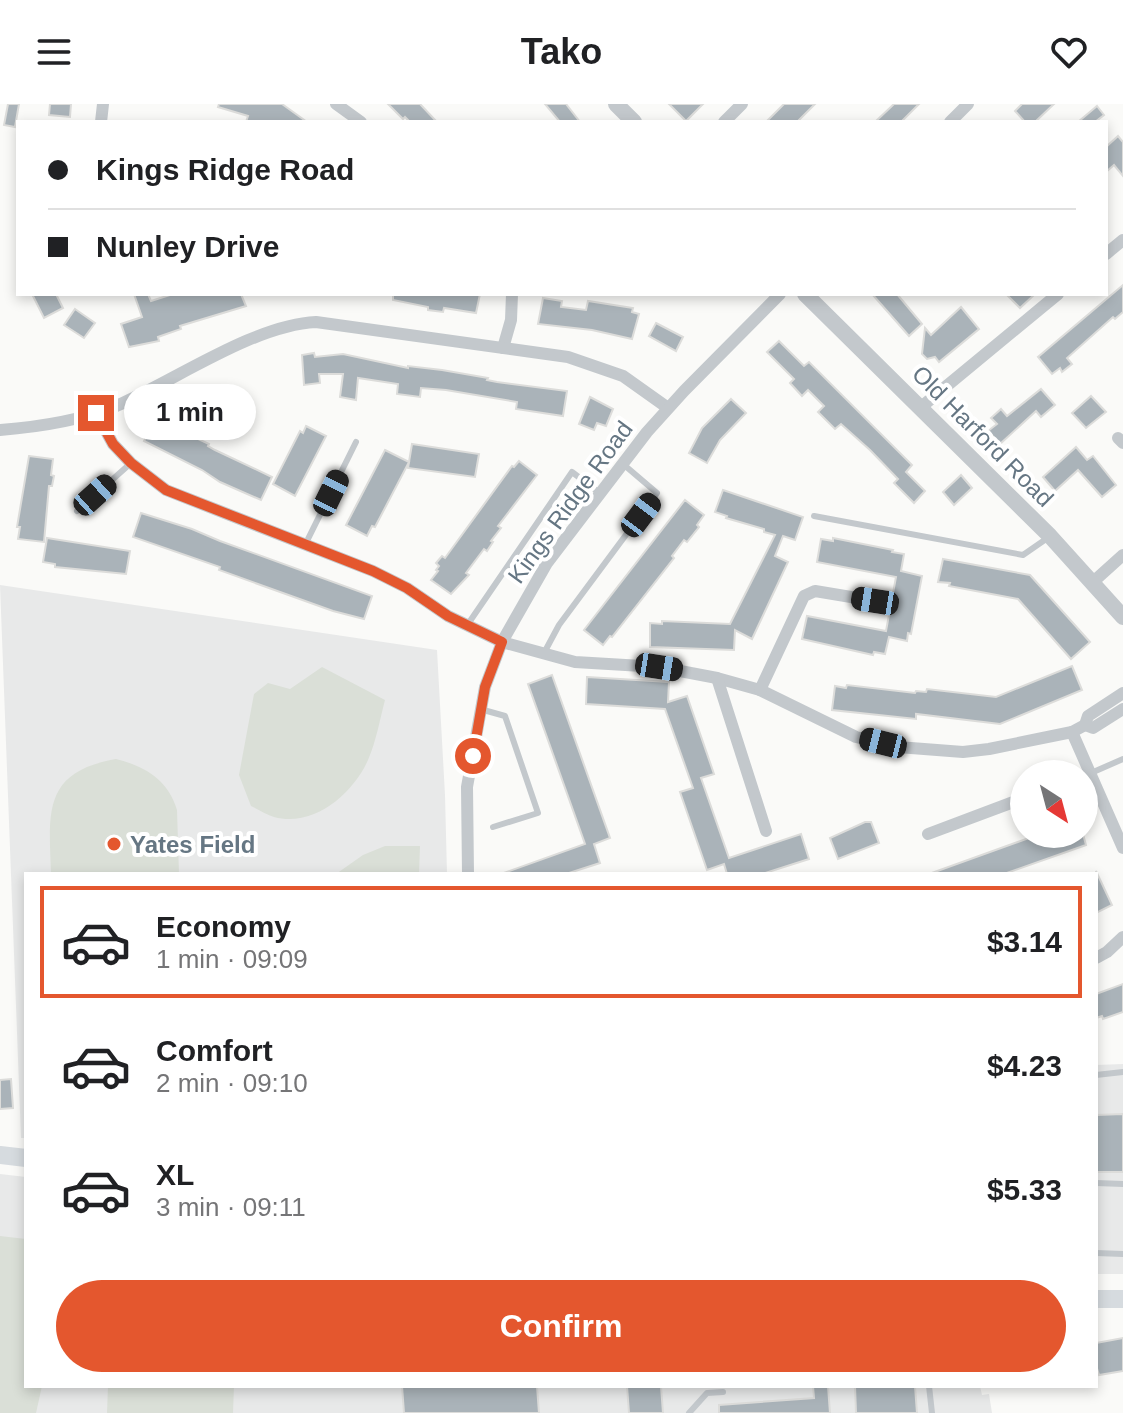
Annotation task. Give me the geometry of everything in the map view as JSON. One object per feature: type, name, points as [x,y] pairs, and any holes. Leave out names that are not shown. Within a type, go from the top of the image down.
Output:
[{"type":"main road","points":[[0,1155],[24,1158]]},
{"type":"main road","points":[[1098,1299],[1123,1299]]},
{"type":"street","points":[[336,104],[358,120]]},
{"type":"street","points":[[616,104],[632,120]]},
{"type":"street","points":[[726,120],[742,104]]},
{"type":"street","points":[[952,120],[968,104]]},
{"type":"street","points":[[503,348],[511,320],[512,296]]},
{"type":"street","name":"Kings Ridge Road","points":[[468,872],[467,787],[485,687],[502,642],[547,563],[623,464],[668,408],[778,296]]},
{"type":"street","name":"Old Harford Road","points":[[807,296],[1050,536],[1123,617]]},
{"type":"street","points":[[920,408],[1056,296]]},
{"type":"street","points":[[0,430],[55,423],[96,413],[259,337],[307,322],[333,323],[568,357],[623,376],[668,408]]},
{"type":"street","points":[[96,413],[113,444],[131,463],[166,490],[397,582],[466,626],[502,642],[575,662],[659,667],[717,678],[760,690],[845,733],[898,747],[963,752],[1016,745],[1072,732],[1085,725],[1088,716],[1123,693]]},
{"type":"street","points":[[1093,582],[1123,555]]},
{"type":"street","points":[[760,690],[804,596],[815,591],[875,601]]},
{"type":"street","points":[[717,678],[766,831]]},
{"type":"street","points":[[1085,725],[1093,728],[1123,709]]},
{"type":"street","points":[[1072,732],[1083,760]]},
{"type":"street","points":[[1098,795],[1123,848]]},
{"type":"street","points":[[928,834],[1010,803]]},
{"type":"street","points":[[1098,957],[1123,937]]},
{"type":"lane","points":[[305,544],[356,442]]},
{"type":"lane","points":[[77,511],[131,463]]},
{"type":"lane","points":[[543,653],[559,625],[657,493],[623,464]]},
{"type":"lane","points":[[466,626],[572,472],[601,494]]},
{"type":"lane","points":[[814,516],[1023,555],[1050,536]]},
{"type":"lane","points":[[480,709],[505,716],[538,813],[493,827]]},
{"type":"lane","points":[[1098,770],[1123,759]]},
{"type":"lane","points":[[1098,1075],[1123,1072]]},
{"type":"lane","points":[[1098,1183],[1123,1184]]},
{"type":"lane","points":[[1098,1253],[1123,1254]]},
{"type":"lane","points":[[929,1388],[932,1413]]},
{"type":"lane","points":[[689,1413],[707,1393],[723,1392]]},
{"type":"shaded area","points":[[0,585],[437,650],[447,872],[24,872],[24,1138],[21,1138]]},
{"type":"shaded area","points":[[322,667],[385,700],[373,746],[361,773],[330,805],[303,818],[274,817],[251,806],[239,775],[254,694],[268,683],[290,689]]},
{"type":"shaded area","name":"Yates Field","points":[[116,759],[145,770],[168,790],[177,810],[179,872],[51,872],[50,832],[55,798],[62,785],[74,774],[92,765]]},
{"type":"shaded area","points":[[385,846],[420,846],[419,872],[339,872],[363,855]]},
{"type":"shaded area","points":[[1123,1064],[1123,1274],[1098,1274],[1098,1065]]},
{"type":"shaded area","points":[[0,1174],[24,1177],[24,1388],[980,1388],[982,1395],[989,1394],[992,1413],[0,1413]]},
{"type":"shaded area","points":[[0,1236],[24,1239],[24,1388],[42,1388],[36,1413],[0,1413]]},
{"type":"shaded area","points":[[108,1388],[234,1388],[233,1413],[107,1413]]},
{"type":"building","points":[[8,104],[19,104],[15,127],[4,125]]},
{"type":"building","points":[[50,104],[71,104],[70,117],[49,115]]},
{"type":"building","points":[[219,104],[282,104],[304,120],[247,120],[248,116],[218,107]]},
{"type":"building","points":[[388,104],[420,104],[435,120],[408,120],[405,117],[403,119]]},
{"type":"building","points":[[545,104],[566,104],[578,120],[558,120]]},
{"type":"building","points":[[669,104],[703,104],[687,120]]},
{"type":"building","points":[[784,104],[815,104],[799,120],[768,120]]},
{"type":"building","points":[[894,104],[919,104],[903,120],[877,120]]},
{"type":"building","points":[[1022,104],[1054,104],[1037,120],[1023,120],[1015,111]]},
{"type":"building","points":[[1097,106],[1104,115],[1098,120],[1080,120]]},
{"type":"building","points":[[1118,136],[1123,142],[1123,176],[1114,165],[1108,170],[1108,145]]},
{"type":"building","points":[[1123,285],[1123,312],[1115,319],[1113,317],[1067,358],[1072,364],[1062,372],[1060,368],[1052,374],[1038,357]]},
{"type":"building","points":[[33,296],[57,296],[63,308],[44,318]]},
{"type":"building","points":[[135,296],[149,296],[151,301],[167,296],[242,296],[246,306],[180,326],[181,329],[158,337],[159,341],[129,347],[121,324],[142,317]]},
{"type":"building","points":[[393,296],[480,296],[476,313],[444,308],[443,312],[428,310],[428,307],[393,300]]},
{"type":"building","points":[[874,296],[899,296],[922,324],[909,336]]},
{"type":"building","points":[[1008,296],[1033,296],[1020,308]]},
{"type":"building","points":[[543,298],[562,301],[561,307],[586,310],[588,301],[633,308],[632,312],[639,314],[632,339],[592,330],[538,324]]},
{"type":"building","points":[[961,307],[979,329],[939,362],[935,357],[927,359],[922,354],[925,328],[931,335]]},
{"type":"building","points":[[75,309],[95,323],[84,338],[64,325]]},
{"type":"building","points":[[656,323],[683,337],[676,351],[649,336]]},
{"type":"building","points":[[779,341],[804,366],[809,362],[912,465],[906,472],[925,491],[914,503],[894,483],[898,479],[870,450],[841,424],[835,429],[818,412],[824,406],[808,390],[802,396],[790,383],[794,379],[767,352]]},
{"type":"building","points":[[314,353],[315,357],[343,354],[408,368],[442,370],[497,382],[567,391],[563,416],[516,409],[517,402],[446,390],[421,388],[420,397],[397,394],[398,384],[358,378],[356,400],[340,397],[343,374],[319,374],[320,383],[304,385],[302,355]]},
{"type":"building","points":[[1041,389],[1055,405],[1041,417],[1036,411],[1000,444],[988,431],[997,424],[991,418],[1001,409],[1007,416]]},
{"type":"building","points":[[1091,396],[1106,412],[1086,428],[1072,413]]},
{"type":"building","points":[[590,397],[613,409],[606,426],[597,423],[594,430],[579,424]]},
{"type":"building","points":[[731,399],[746,413],[720,440],[707,463],[689,453],[702,428]]},
{"type":"building","points":[[154,421],[209,444],[215,450],[272,477],[261,500],[144,441]]},
{"type":"building","points":[[306,426],[326,436],[295,496],[273,484],[300,431],[303,433]]},
{"type":"building","points":[[412,444],[479,454],[475,477],[408,468]]},
{"type":"building","points":[[1076,447],[1087,460],[1093,456],[1116,485],[1102,497],[1078,470],[1055,491],[1043,477]]},
{"type":"building","points":[[385,450],[409,462],[375,527],[372,526],[367,536],[346,525]]},
{"type":"building","points":[[29,456],[53,459],[51,475],[54,476],[52,486],[49,486],[44,542],[18,539],[20,527],[17,527]]},
{"type":"building","points":[[519,461],[537,475],[498,526],[501,528],[487,551],[484,549],[466,573],[469,575],[451,594],[431,580],[438,571],[436,563],[442,556],[445,558],[512,466]]},
{"type":"building","points":[[961,475],[972,488],[954,505],[943,492]]},
{"type":"building","points":[[723,490],[803,517],[795,540],[783,536],[775,556],[788,562],[752,639],[735,630],[734,650],[650,647],[650,623],[730,624],[775,535],[715,512]]},
{"type":"building","points":[[685,500],[704,515],[697,525],[699,527],[687,542],[684,540],[672,556],[674,558],[603,645],[584,630]]},
{"type":"building","points":[[141,513],[372,596],[364,619],[333,611],[133,537]]},
{"type":"building","points":[[47,538],[130,551],[126,574],[55,567],[55,564],[43,562]]},
{"type":"building","points":[[833,538],[904,554],[901,571],[922,576],[911,634],[908,633],[907,641],[889,637],[885,654],[874,652],[873,655],[802,639],[807,616],[886,631],[896,577],[817,562],[821,539],[833,541]]},
{"type":"building","points":[[943,559],[1030,575],[1090,642],[1071,659],[1018,599],[938,582]]},
{"type":"building","points":[[1072,666],[1082,690],[1000,724],[916,714],[916,719],[832,710],[835,686],[915,693],[926,692],[927,689],[996,697]]},
{"type":"building","points":[[552,675],[610,838],[594,844],[600,863],[572,872],[507,872],[585,844],[528,684]]},
{"type":"building","points":[[587,677],[669,682],[668,702],[687,696],[714,774],[701,778],[729,858],[801,834],[809,859],[768,872],[726,872],[724,864],[707,870],[680,792],[693,788],[665,709],[586,704]]},
{"type":"building","points":[[871,822],[879,843],[838,859],[830,838]]},
{"type":"building","points":[[1010,845],[1010,848],[1078,848],[1010,872],[935,872]]},
{"type":"building","points":[[1098,875],[1112,905],[1098,912]]},
{"type":"building","points":[[1123,984],[1123,1012],[1103,1019],[1102,1016],[1098,1017],[1098,993]]},
{"type":"building","points":[[11,1079],[13,1108],[0,1109],[0,1080]]},
{"type":"building","points":[[1123,1114],[1123,1172],[1098,1172],[1098,1115]]},
{"type":"building","points":[[1123,1338],[1123,1371],[1099,1375],[1098,1343]]},
{"type":"building","points":[[402,1388],[537,1388],[539,1413],[404,1413]]},
{"type":"building","points":[[627,1388],[661,1388],[663,1413],[629,1413]]},
{"type":"building","points":[[813,1388],[828,1388],[830,1413],[719,1413],[719,1405],[814,1398]]},
{"type":"building","points":[[855,1388],[915,1388],[917,1413],[856,1413]]},
{"type":"place","name":"Yates Field","points":[[114,844]]},
{"type":"route","points":[[96,413],[113,444],[131,463],[166,490],[373,571],[407,588],[466,626],[502,642],[485,687],[473,756]]}]
